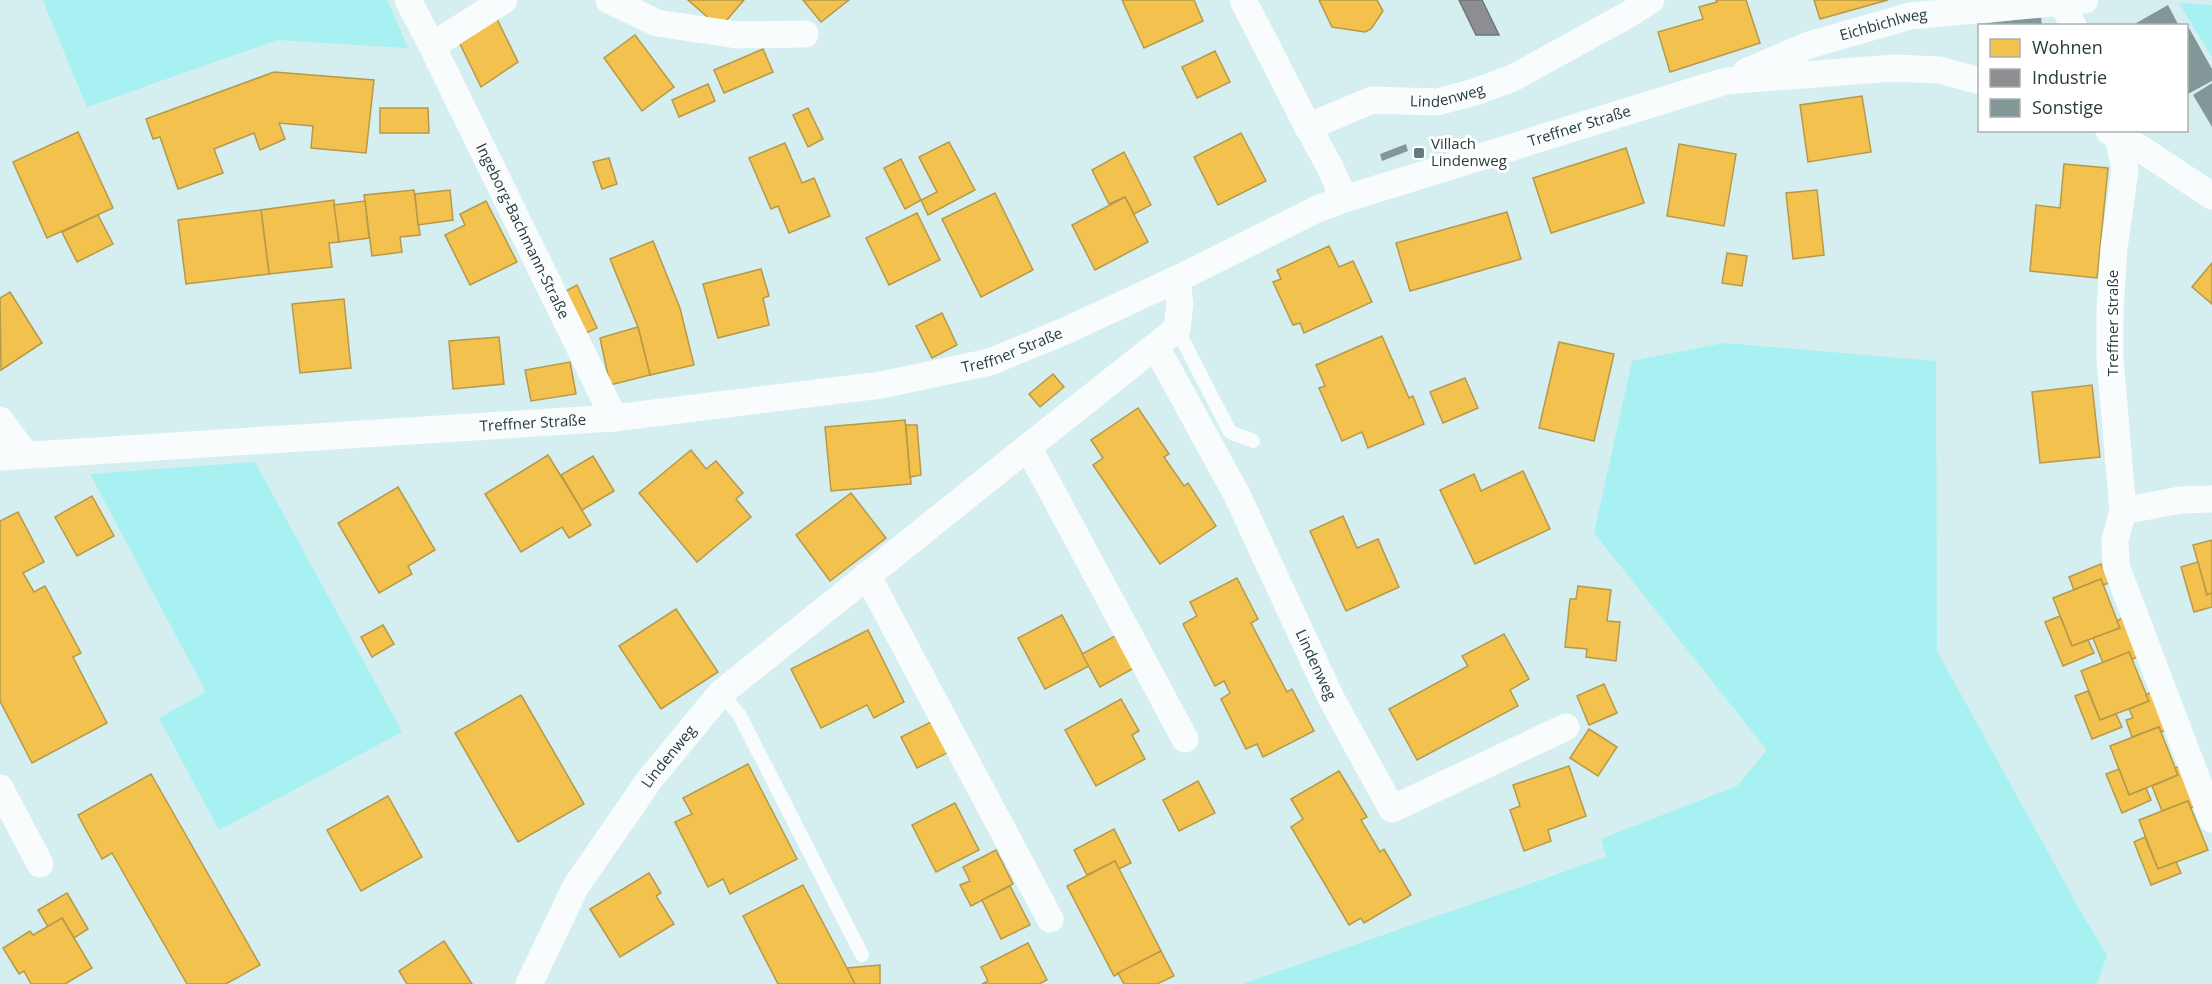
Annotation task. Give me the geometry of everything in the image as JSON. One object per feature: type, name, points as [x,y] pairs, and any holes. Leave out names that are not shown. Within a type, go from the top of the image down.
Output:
[{"type":"street","name":"Ingeborg-Bachmann-Straße","points":[[408,0],[614,418]]},
{"type":"street","points":[[432,46],[504,0]]},
{"type":"street","points":[[609,0],[657,23],[737,35],[805,34]]},
{"type":"street","points":[[1243,0],[1330,167],[1344,199]]},
{"type":"street","name":"Lindenweg","points":[[1308,127],[1372,100],[1437,102],[1475,92],[1513,78],[1651,0]]},
{"type":"street","name":"Eichbichlweg","points":[[1726,81],[1809,45],[1910,16],[2071,7]]},
{"type":"street","name":"Treffner Straße","points":[[13,456],[614,418],[881,385],[990,362],[1087,323],[1317,209],[1344,199],[1726,81],[1894,68],[1939,70],[1978,80]]},
{"type":"street","name":"Treffner Straße","points":[[2115,132],[2212,196]]},
{"type":"street","name":"Treffner Straße","points":[[2115,132],[2126,170],[2114,248],[2110,340],[2123,511],[2115,540],[2116,566],[2212,819]]},
{"type":"street","points":[[1177,279],[1180,304],[1177,329]]},
{"type":"street","name":"Lindenweg","points":[[530,984],[576,886],[650,779],[721,693],[1177,329]]},
{"type":"street","name":"Lindenweg","points":[[1156,347],[1236,495],[1331,698],[1392,809],[1566,727]]},
{"type":"street","points":[[0,420],[13,456]]},
{"type":"street","points":[[1028,447],[1185,739]]},
{"type":"street","points":[[2123,511],[2180,500],[2212,499]]},
{"type":"street","points":[[867,575],[1050,919]]},
{"type":"street","points":[[0,789],[40,864]]},
{"type":"lane","points":[[1177,329],[1230,432],[1253,441]]},
{"type":"lane","points":[[721,693],[740,716],[862,955]]},
{"type":"shaded area","points":[[387,0],[408,48],[277,40],[87,107],[43,1]]},
{"type":"shaded area","points":[[2179,3],[2212,5],[2212,57]]},
{"type":"shaded area","points":[[1724,343],[1936,361],[1937,651],[2082,914],[2107,955],[2097,984],[1243,984],[1606,857],[1601,839],[1737,786],[1767,750],[1594,533],[1632,361]]},
{"type":"shaded area","points":[[255,462],[402,732],[219,830],[159,718],[206,692],[90,474]]},
{"type":"building: Wohnen","points":[[688,0],[744,0],[720,28]]},
{"type":"building: Wohnen","points":[[803,0],[849,0],[821,22]]},
{"type":"building: Wohnen","points":[[1122,0],[1194,0],[1203,21],[1144,48]]},
{"type":"building: Wohnen","points":[[1319,0],[1377,0],[1383,11],[1371,29],[1365,32],[1332,27]]},
{"type":"building: Wohnen","points":[[1716,0],[1746,0],[1760,43],[1670,72],[1658,32],[1703,19],[1699,7],[1717,2]]},
{"type":"building: Wohnen","points":[[1814,0],[1888,0],[1820,19]]},
{"type":"building: Wohnen","points":[[497,19],[518,62],[481,87],[460,44]]},
{"type":"building: Wohnen","points":[[635,35],[674,87],[642,111],[604,58]]},
{"type":"building: Wohnen","points":[[763,49],[773,72],[724,93],[714,70]]},
{"type":"building: Wohnen","points":[[1215,51],[1230,82],[1197,98],[1182,67]]},
{"type":"building: Wohnen","points":[[274,72],[374,80],[366,153],[311,148],[313,126],[279,123],[285,139],[260,150],[254,133],[214,149],[223,173],[178,189],[160,137],[153,139],[146,119]]},
{"type":"building: Wohnen","points":[[708,84],[715,101],[679,117],[672,100]]},
{"type":"building: Wohnen","points":[[1862,96],[1871,152],[1808,162],[1800,105]]},
{"type":"building: Wohnen","points":[[380,108],[428,108],[429,133],[380,133]]},
{"type":"building: Wohnen","points":[[808,108],[823,139],[808,147],[793,115]]},
{"type":"building: Wohnen","points":[[78,132],[113,208],[47,238],[13,162]]},
{"type":"building: Wohnen","points":[[1241,133],[1266,181],[1218,205],[1194,157]]},
{"type":"building: Wohnen","points":[[949,142],[975,190],[928,215],[921,200],[937,192],[919,157]]},
{"type":"building: Wohnen","points":[[785,143],[802,183],[814,178],[830,216],[789,233],[778,206],[771,209],[749,158]]},
{"type":"building: Wohnen","points":[[1679,144],[1736,154],[1724,226],[1667,216]]},
{"type":"building: Wohnen","points":[[1626,148],[1644,203],[1551,233],[1533,178]]},
{"type":"building: Wohnen","points":[[1124,152],[1151,205],[1134,214],[1125,197],[1109,204],[1092,170]]},
{"type":"building: Wohnen","points":[[609,158],[617,184],[602,189],[593,162]]},
{"type":"building: Wohnen","points":[[901,159],[921,200],[905,209],[884,168]]},
{"type":"building: Wohnen","points":[[2064,164],[2108,168],[2097,278],[2030,271],[2036,205],[2060,208]]},
{"type":"building: Wohnen","points":[[414,190],[420,235],[400,237],[402,252],[372,256],[364,195]]},
{"type":"building: Wohnen","points":[[450,190],[453,220],[418,225],[415,194]]},
{"type":"building: Wohnen","points":[[1817,190],[1824,255],[1793,259],[1786,193]]},
{"type":"building: Wohnen","points":[[995,193],[1033,270],[981,297],[942,219]]},
{"type":"building: Wohnen","points":[[1125,197],[1148,242],[1095,270],[1072,225]]},
{"type":"building: Wohnen","points":[[334,200],[339,242],[329,243],[332,267],[269,274],[261,210]]},
{"type":"building: Wohnen","points":[[365,201],[369,238],[339,242],[334,205]]},
{"type":"building: Wohnen","points":[[486,201],[517,262],[470,285],[445,235],[465,225],[460,214]]},
{"type":"building: Wohnen","points":[[261,210],[269,274],[186,284],[178,220]]},
{"type":"building: Wohnen","points":[[1507,212],[1521,259],[1410,291],[1396,243]]},
{"type":"building: Wohnen","points":[[917,213],[940,260],[889,285],[866,238]]},
{"type":"building: Wohnen","points":[[98,215],[113,244],[77,262],[62,232]]},
{"type":"building: Wohnen","points":[[653,241],[680,308],[694,365],[650,375],[638,327],[610,259]]},
{"type":"building: Wohnen","points":[[1329,246],[1339,267],[1353,261],[1372,302],[1304,333],[1300,323],[1293,325],[1273,282],[1281,279],[1277,270]]},
{"type":"building: Wohnen","points":[[1727,253],[1747,256],[1742,286],[1722,283]]},
{"type":"building: Wohnen","points":[[2212,263],[2212,304],[2192,287]]},
{"type":"building: Wohnen","points":[[761,269],[769,296],[763,298],[769,325],[718,338],[703,284]]},
{"type":"building: Wohnen","points":[[577,285],[597,328],[580,336],[560,294]]},
{"type":"building: Wohnen","points":[[10,292],[42,343],[1,370],[0,298]]},
{"type":"building: Wohnen","points":[[344,299],[351,368],[300,373],[292,304]]},
{"type":"building: Wohnen","points":[[942,313],[957,345],[932,358],[916,326]]},
{"type":"building: Wohnen","points":[[638,327],[650,375],[610,385],[600,338]]},
{"type":"building: Wohnen","points":[[1382,336],[1409,398],[1413,396],[1424,424],[1368,448],[1362,432],[1342,441],[1319,388],[1325,386],[1316,365]]},
{"type":"building: Wohnen","points":[[499,337],[504,384],[453,389],[449,341]]},
{"type":"building: Wohnen","points":[[1559,342],[1614,354],[1594,441],[1539,428]]},
{"type":"building: Wohnen","points":[[570,362],[576,394],[531,401],[525,370]]},
{"type":"building: Wohnen","points":[[1053,374],[1064,387],[1040,407],[1029,394]]},
{"type":"building: Wohnen","points":[[1465,378],[1478,408],[1443,423],[1430,392]]},
{"type":"building: Wohnen","points":[[2092,385],[2100,457],[2040,463],[2032,392]]},
{"type":"building: Wohnen","points":[[1138,408],[1169,454],[1164,457],[1184,486],[1188,483],[1216,526],[1160,564],[1093,465],[1103,458],[1091,440]]},
{"type":"building: Wohnen","points":[[905,420],[911,484],[831,491],[825,427]]},
{"type":"building: Wohnen","points":[[906,425],[917,425],[921,475],[910,477]]},
{"type":"building: Wohnen","points":[[691,450],[706,469],[716,461],[743,493],[736,499],[751,517],[697,562],[639,493]]},
{"type":"building: Wohnen","points":[[548,455],[591,525],[569,538],[562,527],[521,552],[485,494]]},
{"type":"building: Wohnen","points":[[593,456],[614,491],[582,510],[561,475]]},
{"type":"building: Wohnen","points":[[1523,471],[1550,529],[1475,564],[1440,490],[1474,474],[1481,491]]},
{"type":"building: Wohnen","points":[[398,487],[435,550],[408,566],[412,574],[379,593],[338,523]]},
{"type":"building: Wohnen","points":[[851,493],[886,538],[830,581],[796,535]]},
{"type":"building: Wohnen","points":[[92,496],[114,536],[77,556],[55,517]]},
{"type":"building: Wohnen","points":[[18,512],[44,562],[23,573],[34,592],[45,586],[81,653],[73,657],[107,723],[32,763],[0,701],[0,521]]},
{"type":"building: Wohnen","points":[[1343,516],[1357,548],[1378,539],[1399,587],[1346,611],[1310,531]]},
{"type":"building: Wohnen","points":[[2212,540],[2212,593],[2207,595],[2193,545]]},
{"type":"building: Wohnen","points":[[2198,562],[2207,595],[2212,593],[2212,607],[2194,612],[2181,567]]},
{"type":"building: Wohnen","points":[[2101,564],[2109,583],[2103,585],[2101,579],[2074,590],[2069,577]]},
{"type":"building: Wohnen","points":[[1237,578],[1258,619],[1251,623],[1287,692],[1292,689],[1314,731],[1263,757],[1257,744],[1246,749],[1221,699],[1230,693],[1224,681],[1215,686],[1183,624],[1197,616],[1190,602]]},
{"type":"building: Wohnen","points":[[2101,579],[2120,628],[2072,646],[2053,598]]},
{"type":"building: Wohnen","points":[[1578,586],[1611,590],[1607,621],[1620,622],[1616,661],[1586,657],[1587,649],[1565,647],[1570,599],[1576,599]]},
{"type":"building: Wohnen","points":[[676,609],[718,672],[661,709],[619,646]]},
{"type":"building: Wohnen","points":[[1062,615],[1089,666],[1045,689],[1018,638]]},
{"type":"building: Wohnen","points":[[2060,616],[2072,646],[2088,640],[2094,653],[2063,666],[2045,622]]},
{"type":"building: Wohnen","points":[[2122,618],[2138,657],[2132,659],[2129,652],[2103,663],[2093,638],[2120,628],[2117,621]]},
{"type":"building: Wohnen","points":[[383,625],[394,644],[372,657],[361,637]]},
{"type":"building: Wohnen","points":[[868,630],[904,702],[874,718],[867,705],[821,728],[791,669]]},
{"type":"building: Wohnen","points":[[1504,634],[1529,679],[1510,690],[1518,706],[1417,760],[1389,709],[1468,666],[1462,656]]},
{"type":"building: Wohnen","points":[[1115,636],[1134,668],[1100,687],[1082,654]]},
{"type":"building: Wohnen","points":[[2129,652],[2149,701],[2100,720],[2081,671]]},
{"type":"building: Wohnen","points":[[1604,684],[1617,713],[1589,725],[1577,696]]},
{"type":"building: Wohnen","points":[[2088,691],[2100,720],[2116,714],[2122,727],[2092,739],[2075,696]]},
{"type":"building: Wohnen","points":[[2152,691],[2167,730],[2161,732],[2159,727],[2132,737],[2126,720],[2133,718],[2129,709],[2149,701],[2146,695]]},
{"type":"building: Wohnen","points":[[521,695],[584,804],[518,842],[455,733]]},
{"type":"building: Wohnen","points":[[1121,699],[1139,731],[1132,735],[1145,759],[1096,786],[1065,730]]},
{"type":"building: Wohnen","points":[[933,721],[949,752],[917,768],[901,737]]},
{"type":"building: Wohnen","points":[[2159,727],[2178,775],[2129,795],[2110,746]]},
{"type":"building: Wohnen","points":[[1589,729],[1617,747],[1598,776],[1570,758]]},
{"type":"building: Wohnen","points":[[748,764],[797,859],[730,894],[723,879],[708,887],[675,822],[692,814],[683,798]]},
{"type":"building: Wohnen","points":[[1569,766],[1586,816],[1548,830],[1551,841],[1524,851],[1510,810],[1520,806],[1513,785]]},
{"type":"building: Wohnen","points":[[2180,766],[2196,805],[2191,808],[2188,801],[2162,811],[2152,786],[2178,775],[2175,768]]},
{"type":"building: Wohnen","points":[[2119,769],[2129,795],[2146,788],[2151,800],[2122,813],[2106,774]]},
{"type":"building: Wohnen","points":[[1339,771],[1367,817],[1361,820],[1380,852],[1384,849],[1411,895],[1364,923],[1361,918],[1349,925],[1291,827],[1303,819],[1291,799]]},
{"type":"building: Wohnen","points":[[151,774],[260,965],[226,984],[187,984],[112,853],[102,859],[78,815]]},
{"type":"building: Wohnen","points":[[1198,781],[1215,813],[1179,831],[1163,800]]},
{"type":"building: Wohnen","points":[[388,796],[422,857],[361,891],[327,830]]},
{"type":"building: Wohnen","points":[[2188,801],[2208,850],[2158,869],[2139,820]]},
{"type":"building: Wohnen","points":[[955,803],[979,850],[936,872],[912,825]]},
{"type":"building: Wohnen","points":[[1114,829],[1131,863],[1119,869],[1115,861],[1087,875],[1074,850]]},
{"type":"building: Wohnen","points":[[2145,837],[2158,869],[2176,862],[2181,873],[2151,885],[2134,842]]},
{"type":"building: Wohnen","points":[[996,850],[1013,884],[971,906],[960,885],[970,881],[963,867]]},
{"type":"building: Wohnen","points":[[1115,861],[1161,951],[1114,976],[1067,886]]},
{"type":"building: Wohnen","points":[[649,873],[661,893],[656,896],[674,924],[620,957],[590,909]]},
{"type":"building: Wohnen","points":[[803,885],[855,984],[778,984],[743,916]]},
{"type":"building: Wohnen","points":[[1010,886],[1030,925],[1001,939],[982,900]]},
{"type":"building: Wohnen","points":[[67,893],[88,929],[74,938],[62,918],[48,927],[38,910]]},
{"type":"building: Wohnen","points":[[62,918],[92,968],[65,984],[31,984],[24,971],[19,974],[3,948],[30,931],[33,935]]},
{"type":"building: Wohnen","points":[[444,941],[472,984],[407,984],[399,971]]},
{"type":"building: Wohnen","points":[[1028,943],[1047,980],[1039,984],[982,984],[988,981],[981,967]]},
{"type":"building: Wohnen","points":[[1161,951],[1174,976],[1157,984],[1124,984],[1118,973]]},
{"type":"building: Wohnen","points":[[880,965],[880,984],[855,984],[847,968]]},
{"type":"building: Industrie","points":[[1459,0],[1482,0],[1499,35],[1476,35]]},
{"type":"building: Sonstige","points":[[2168,5],[2178,24],[2135,24]]},
{"type":"building: Sonstige","points":[[2041,17],[2042,24],[1979,24]]},
{"type":"building: Sonstige","points":[[2188,29],[2212,69],[2212,81],[2188,94]]},
{"type":"building: Sonstige","points":[[2212,83],[2212,127],[2193,95]]},
{"type":"building: Sonstige","points":[[1406,144],[1408,151],[1382,161],[1380,154]]},
{"type":"place","name":"Villach Lindenweg","points":[[1419,153]]}]
